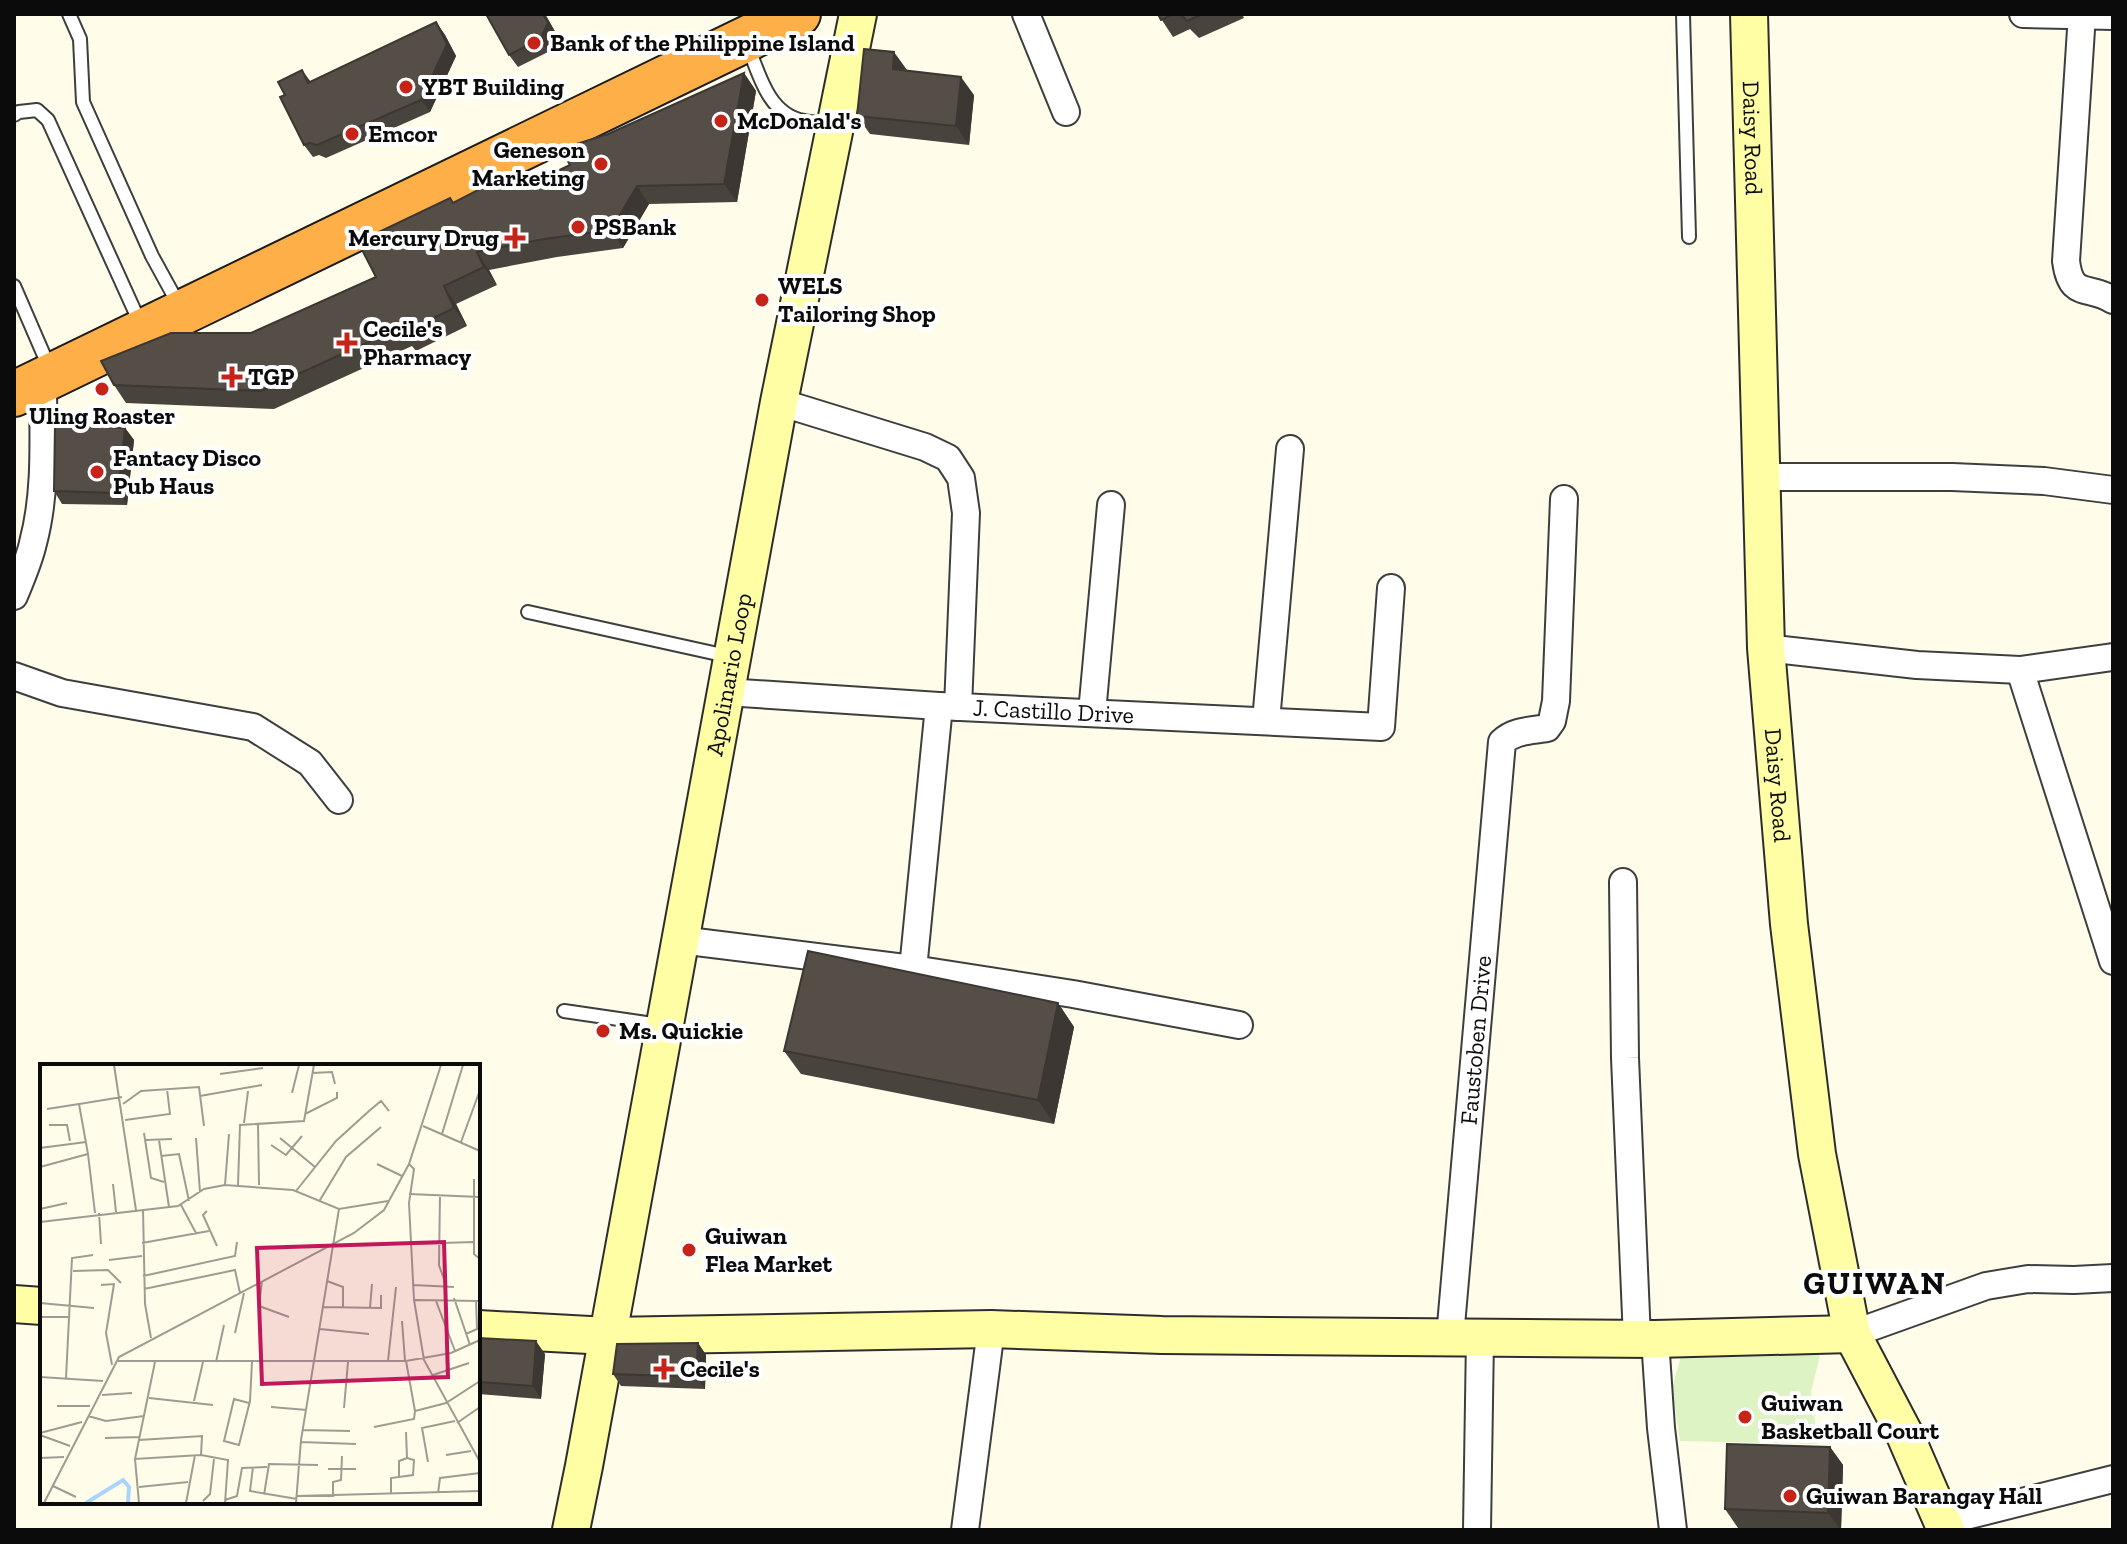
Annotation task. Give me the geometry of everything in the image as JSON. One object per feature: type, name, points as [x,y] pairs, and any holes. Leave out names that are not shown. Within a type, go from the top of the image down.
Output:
[{"type":"highway","points":[[36,384],[798,14]]},
{"type":"street","name":"Apolinario Loop","points":[[571,1530],[779,402],[858,14]]},
{"type":"street","points":[[1026,14],[1066,112]]},
{"type":"street","name":"Daisy Road","points":[[1749,14],[1766,648],[1789,924],[1817,1154],[1852,1334],[1905,1435],[1944,1526]]},
{"type":"street","points":[[2023,14],[2113,16]]},
{"type":"street","points":[[2082,15],[2066,261],[2072,284],[2113,300]]},
{"type":"street","points":[[14,596],[33,544],[39,510],[43,467],[36,384]]},
{"type":"street","points":[[779,402],[925,447],[948,458],[961,478],[966,513],[949,706],[913,969]]},
{"type":"street","points":[[1266,721],[1290,449]]},
{"type":"street","points":[[1761,477],[1952,477],[2029,480],[2113,490]]},
{"type":"street","name":"Faustoben Drive","points":[[1477,1530],[1465,1337],[1502,742],[1525,731],[1547,728],[1552,721],[1556,701],[1564,499]]},
{"type":"street","points":[[1092,713],[1111,505]]},
{"type":"street","name":"J. Castillo Drive","points":[[729,675],[949,706],[1381,727],[1391,588]]},
{"type":"street","points":[[1766,648],[1917,665],[2020,670],[2113,657]]},
{"type":"street","points":[[2020,670],[2113,961]]},
{"type":"street","points":[[14,676],[62,693],[253,727],[310,763],[339,800]]},
{"type":"street","points":[[1623,882],[1625,1058],[1646,1339],[1673,1530]]},
{"type":"street","points":[[680,940],[913,969],[1073,994],[1239,1025]]},
{"type":"street","points":[[480,1329],[608,1336],[991,1329],[1162,1335],[1646,1339],[1852,1334],[1986,1286],[2028,1279],[2113,1278]]},
{"type":"street","points":[[14,1304],[40,1306]]},
{"type":"street","points":[[965,1530],[991,1329]]},
{"type":"street","points":[[1944,1526],[2113,1479]]},
{"type":"lane","points":[[69,14],[80,39],[83,102],[152,256],[184,313]]},
{"type":"lane","points":[[1683,14],[1689,237]]},
{"type":"lane","points":[[745,40],[767,95],[781,111],[801,121],[836,124]]},
{"type":"lane","points":[[14,115],[37,110],[48,120],[144,332]]},
{"type":"lane","points":[[14,286],[36,384]]},
{"type":"lane","points":[[528,612],[729,675]]},
{"type":"lane","points":[[564,1011],[664,1026]]},
{"type":"green space","name":"Guiwan Basketball Court","points":[[1683,1349],[1821,1351],[1811,1392],[1818,1444],[1680,1441],[1672,1388]]},
{"type":"building","points":[[486,14],[543,14],[548,23],[540,39],[509,55]]},
{"type":"building","points":[[1158,14],[1174,14],[1161,20]]},
{"type":"building","points":[[1180,14],[1203,14],[1187,21]]},
{"type":"building","points":[[436,22],[447,44],[421,100],[317,145],[304,145],[280,97],[285,95],[278,82],[302,70],[308,83]]},
{"type":"building","points":[[864,49],[894,52],[893,69],[961,77],[956,126],[857,116]]},
{"type":"building","points":[[744,73],[724,184],[637,186],[611,230],[477,252],[484,267],[444,286],[454,308],[403,333],[401,327],[261,391],[114,385],[101,361],[171,333],[251,333],[376,277],[358,242],[450,198],[453,203],[515,171],[524,187],[570,165],[561,149],[608,134]]},
{"type":"building","name":"Fantacy Disco Pub Haus","points":[[55,425],[125,428],[118,493],[54,491]]},
{"type":"building","points":[[808,951],[1058,1003],[1038,1100],[784,1051]]},
{"type":"building","points":[[480,1338],[536,1341],[533,1386],[480,1382]]},
{"type":"building","name":"Cecile's","points":[[698,1343],[696,1377],[613,1374],[617,1344]]},
{"type":"building","name":"Guiwan Barangay Hall","points":[[1727,1444],[1830,1447],[1828,1513],[1725,1509]]},
{"type":"place","name":"Bank of the Philippine Island","points":[[534,43]]},
{"type":"place","name":"YBT Building","points":[[406,87]]},
{"type":"place","name":"McDonald's","points":[[721,121]]},
{"type":"place","name":"Emcor","points":[[352,134]]},
{"type":"place","name":"Geneson Marketing","points":[[601,164]]},
{"type":"place","name":"PSBank","points":[[578,227]]},
{"type":"place","name":"Mercury Drug","points":[[515,238]]},
{"type":"place","name":"WELS Tailoring Shop","points":[[762,300]]},
{"type":"place","name":"Cecile's Pharmacy","points":[[347,343]]},
{"type":"place","name":"TGP","points":[[232,377]]},
{"type":"place","name":"Uling Roaster","points":[[102,389]]},
{"type":"place","name":"Fantacy Disco Pub Haus","points":[[97,472]]},
{"type":"place","name":"Ms. Quickie","points":[[603,1031]]},
{"type":"place","name":"Guiwan Flea Market","points":[[689,1250]]},
{"type":"place","name":"Cecile's","points":[[664,1369]]},
{"type":"place","name":"Guiwan Basketball Court","points":[[1745,1417]]},
{"type":"place","name":"Guiwan Barangay Hall","points":[[1790,1496]]},
{"type":"district","name":"GUIWAN","points":[[1875,1283]]}]
